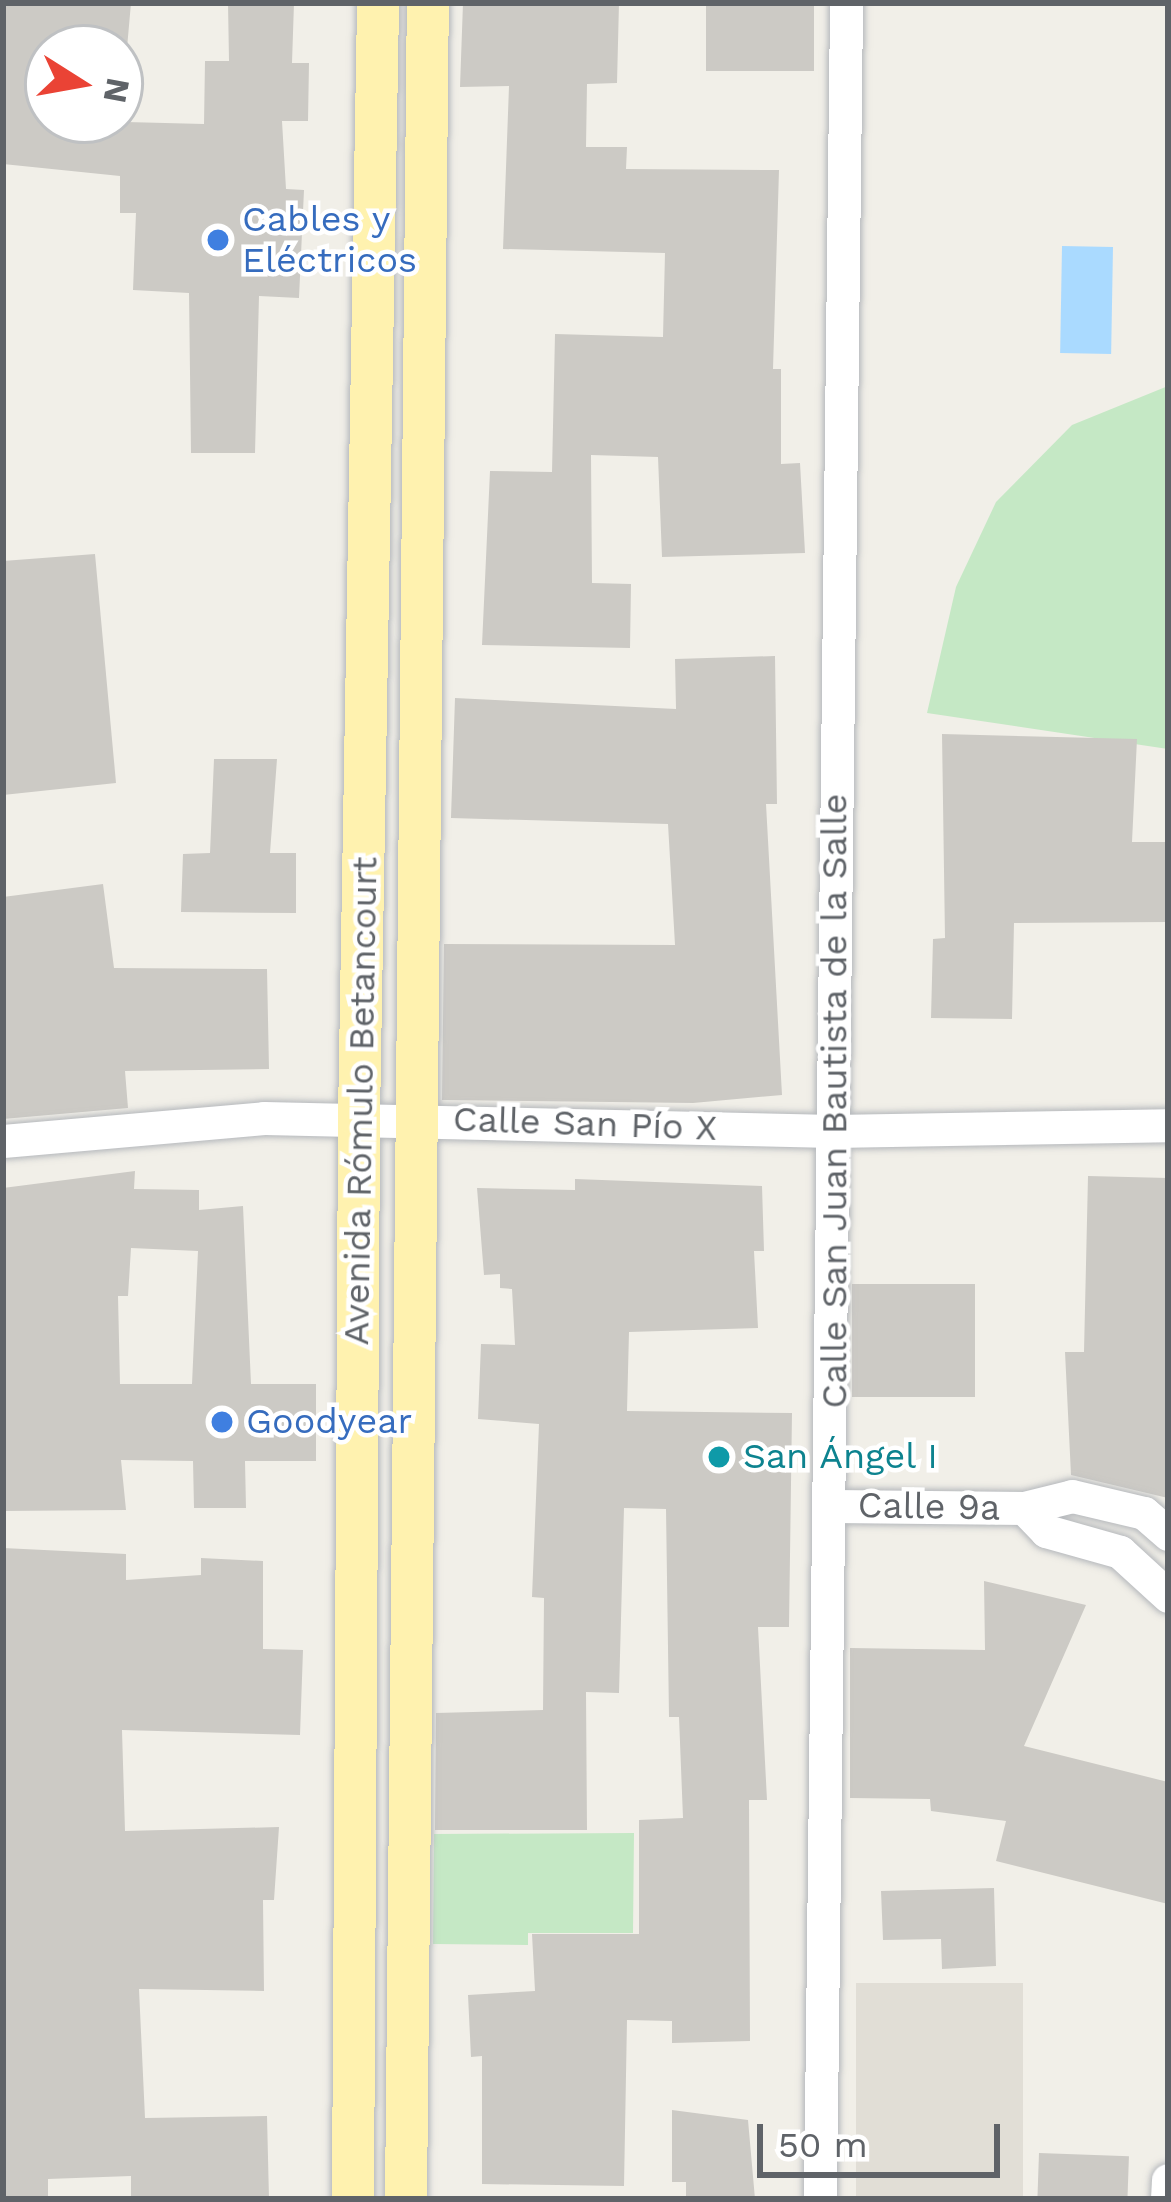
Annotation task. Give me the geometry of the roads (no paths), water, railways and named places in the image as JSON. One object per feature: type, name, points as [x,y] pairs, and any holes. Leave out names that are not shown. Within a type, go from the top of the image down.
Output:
[{"type":"main road","name":"Avenida Rómulo Betancourt","points":[[353,2199],[359,1117],[378,3]]},
{"type":"main road","name":"Avenida Rómulo Betancourt","points":[[406,2199],[428,3]]},
{"type":"street","name":"Calle San Juan Bautista de la Salle","points":[[820,2199],[834,1506],[833,1131],[846,3]]},
{"type":"street","name":"Calle San Pío X","points":[[3,1141],[359,1117],[833,1131],[1168,1125]]},
{"type":"street","name":"Calle 9a","points":[[834,1506],[1024,1508],[1055,1496],[1109,1501],[1144,1513],[1168,1534]]},
{"type":"street","name":"Calle 9a","points":[[1024,1508],[1046,1531],[1120,1552],[1168,1596]]},
{"type":"street","points":[[1168,2180],[1168,2199]]},
{"type":"water","points":[[1062,246],[1113,247],[1111,354],[1060,353]]},
{"type":"place","name":"Cables y Eléctricos","points":[[218,240]]},
{"type":"place","name":"Goodyear","points":[[222,1422]]},
{"type":"place","name":"San Ángel I","points":[[719,1457]]}]
